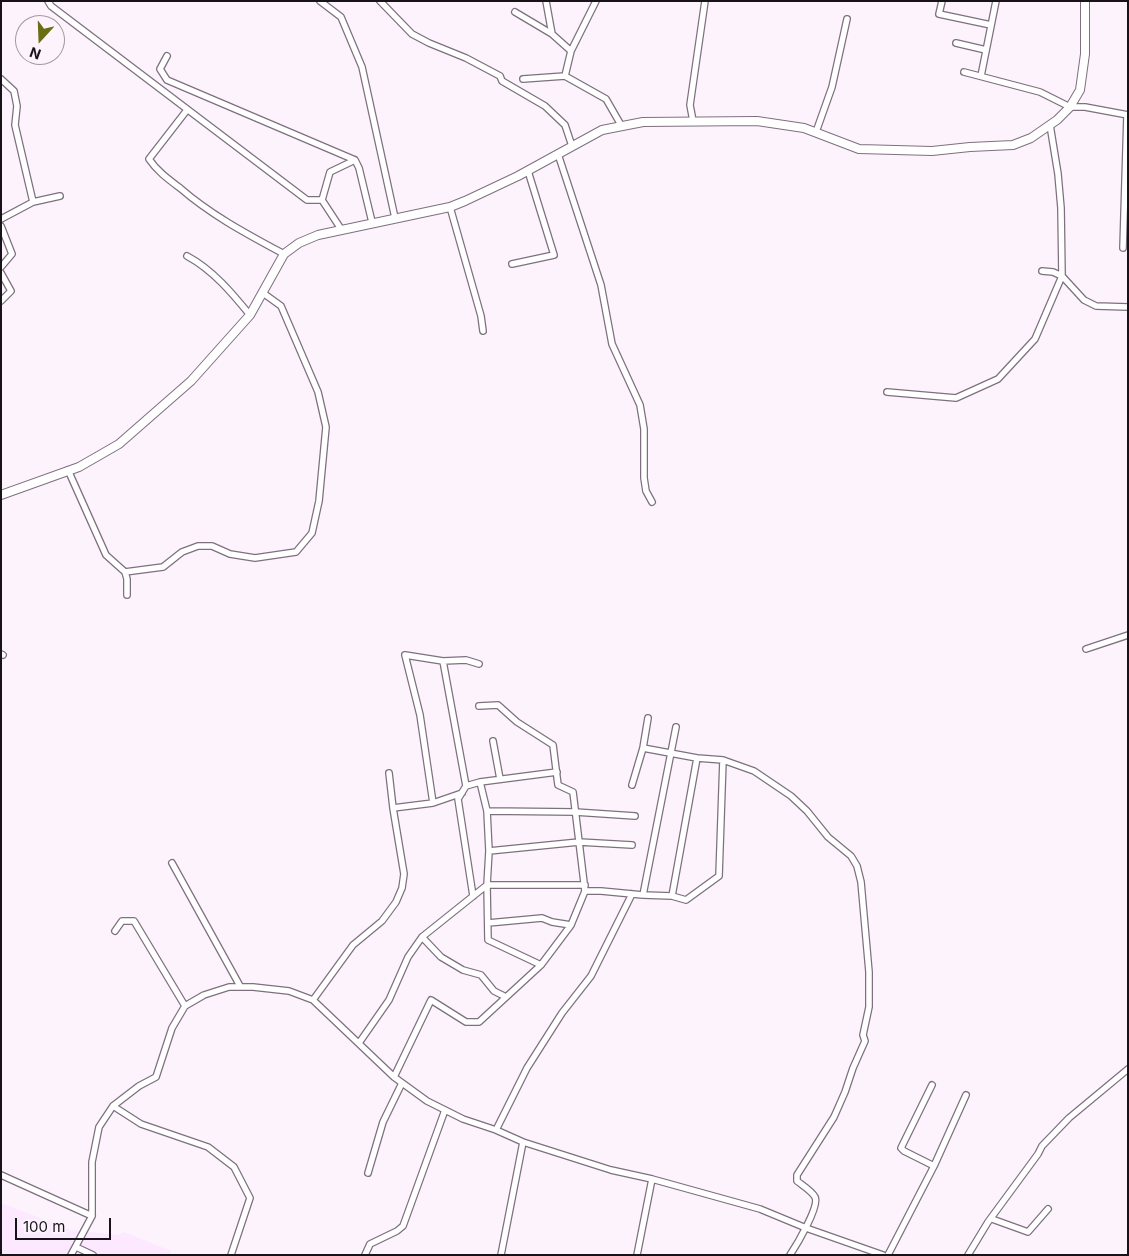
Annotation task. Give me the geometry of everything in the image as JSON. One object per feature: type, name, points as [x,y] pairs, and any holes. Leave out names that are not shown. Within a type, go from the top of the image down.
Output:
[{"type":"main road","points":[[1,495],[79,466],[119,444],[191,381],[250,315],[284,254],[299,243],[318,235],[341,229],[450,207],[465,202],[528,171],[602,130],[621,125],[643,122],[757,121],[804,128],[859,148],[932,151],[1013,145],[1032,138],[1057,120],[1070,107],[1080,90],[1084,63],[1085,1]]},
{"type":"street","points":[[48,1],[50,6],[307,200],[322,200]]},
{"type":"street","points":[[320,1],[340,18],[362,67],[395,218]]},
{"type":"street","points":[[380,1],[412,34],[429,44],[466,58],[500,76],[502,81],[545,106],[564,125],[572,146]]},
{"type":"street","points":[[546,1],[552,34]]},
{"type":"street","points":[[566,76],[571,51],[596,1]]},
{"type":"street","points":[[694,121],[690,105],[704,1]]},
{"type":"street","points":[[942,1],[940,14],[991,25]]},
{"type":"street","points":[[981,76],[996,1]]},
{"type":"street","points":[[515,12],[552,34],[571,51]]},
{"type":"street","points":[[816,132],[832,86],[847,19]]},
{"type":"street","points":[[956,42],[986,50]]},
{"type":"street","points":[[167,56],[160,68],[167,80],[355,160],[359,168],[372,222]]},
{"type":"street","points":[[964,72],[1040,92],[1070,107],[1127,115],[1123,248]]},
{"type":"street","points":[[523,79],[566,76],[606,99],[621,125]]},
{"type":"street","points":[[1,79],[14,91],[17,106],[15,125],[33,202]]},
{"type":"street","points":[[187,110],[149,159],[156,169],[190,198],[231,225],[284,254]]},
{"type":"street","points":[[887,392],[956,398],[998,379],[1035,340],[1062,276],[1059,182],[1050,125]]},
{"type":"street","points":[[558,154],[601,284],[612,344],[640,405],[644,430],[644,478],[646,491],[652,502]]},
{"type":"street","points":[[341,229],[322,200],[330,172],[355,160]]},
{"type":"street","points":[[512,264],[554,255],[528,171]]},
{"type":"street","points":[[1,219],[33,202],[60,196]]},
{"type":"street","points":[[450,207],[481,316],[483,332]]},
{"type":"street","points":[[1,226],[12,254],[1,267]]},
{"type":"street","points":[[187,256],[200,263],[231,292],[250,315]]},
{"type":"street","points":[[1042,271],[1053,272],[1062,276],[1084,300],[1096,306],[1128,307]]},
{"type":"street","points":[[1,273],[11,291],[1,300]]},
{"type":"street","points":[[125,572],[163,567],[182,552],[198,546],[212,546],[230,554],[255,558],[296,552],[312,533],[319,501],[326,427],[318,392],[281,306],[263,293]]},
{"type":"street","points":[[68,470],[106,556],[125,572],[127,595]]},
{"type":"street","points":[[1086,649],[1128,635]]},
{"type":"street","points":[[433,803],[420,715],[406,655],[444,661],[466,660],[479,664]]},
{"type":"street","points":[[444,661],[466,786],[458,799],[473,896]]},
{"type":"street","points":[[394,1077],[431,1000],[466,1022],[479,1022],[541,965],[571,925],[585,888],[573,792],[558,785],[553,745],[517,722],[498,705],[479,706]]},
{"type":"street","points":[[632,784],[643,748],[648,718]]},
{"type":"street","points":[[643,895],[676,728]]},
{"type":"street","points":[[493,741],[500,779]]},
{"type":"street","points":[[643,748],[697,758],[723,760],[754,771],[791,796],[807,811],[828,837],[851,856],[857,866],[861,882],[869,972],[869,1007],[863,1035],[865,1041],[853,1068],[846,1092],[834,1117],[797,1175],[797,1181],[816,1200],[806,1228],[790,1255]]},
{"type":"street","points":[[672,896],[697,758]]},
{"type":"street","points":[[359,1044],[389,1000],[408,957],[422,937],[487,885],[585,888],[632,894],[672,896],[686,900],[719,876],[723,760]]},
{"type":"street","points":[[466,786],[480,782],[556,772]]},
{"type":"street","points":[[314,1000],[353,944],[389,913],[402,888],[404,874],[388,773]]},
{"type":"street","points":[[480,782],[487,811],[488,940],[541,965]]},
{"type":"street","points":[[393,808],[433,803],[462,793]]},
{"type":"street","points":[[487,811],[575,812],[635,816]]},
{"type":"street","points":[[488,852],[579,842],[632,845]]},
{"type":"street","points":[[172,862],[240,986]]},
{"type":"street","points":[[496,1130],[527,1068],[562,1013],[591,976],[632,894]]},
{"type":"street","points":[[488,922],[542,918],[552,922],[571,925]]},
{"type":"street","points":[[116,931],[122,921],[134,921],[185,1006]]},
{"type":"street","points":[[422,937],[441,957],[463,970],[481,975],[494,991],[506,997]]},
{"type":"street","points":[[71,1255],[92,1216],[92,1162],[99,1127],[113,1106],[139,1086],[156,1077],[172,1028],[185,1006],[204,996],[229,987],[240,986],[289,991],[314,1000],[394,1077],[427,1101],[463,1119],[496,1130],[523,1142],[611,1170],[652,1179],[760,1209],[806,1228],[883,1254],[934,1166],[966,1095]]},
{"type":"street","points":[[968,1255],[1042,1146],[1069,1118],[1128,1070]]},
{"type":"street","points":[[368,1173],[383,1122],[402,1083]]},
{"type":"street","points":[[932,1084],[901,1148],[934,1166]]},
{"type":"street","points":[[113,1106],[141,1124],[208,1147],[234,1167],[250,1198],[231,1255]]},
{"type":"street","points":[[365,1255],[370,1244],[397,1231],[403,1226],[445,1110]]},
{"type":"street","points":[[502,1255],[523,1142]]},
{"type":"street","points":[[1,1176],[92,1216]]},
{"type":"street","points":[[637,1255],[652,1179]]},
{"type":"street","points":[[992,1219],[1028,1232],[1048,1209]]},
{"type":"street","points":[[76,1247],[93,1255]]},
{"type":"shaded area","points":[[1,1203],[71,1230],[118,1235],[124,1232],[171,1251],[170,1255],[1,1255]]}]
